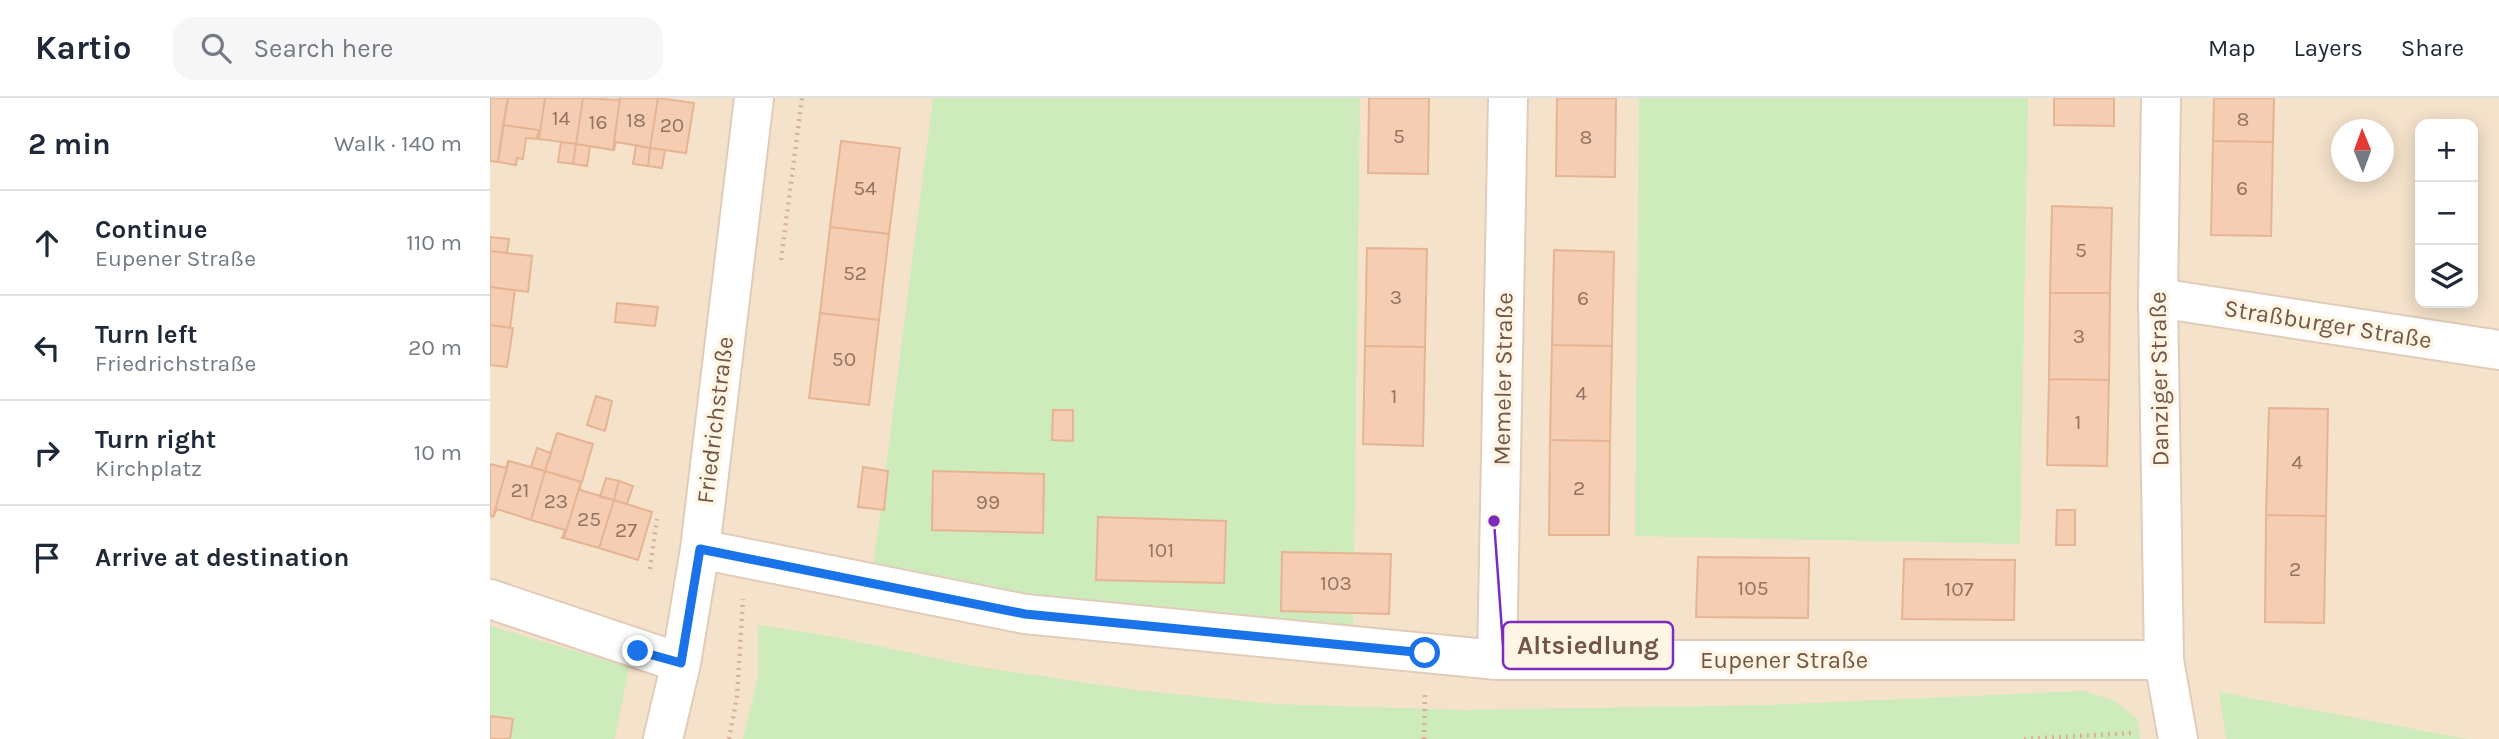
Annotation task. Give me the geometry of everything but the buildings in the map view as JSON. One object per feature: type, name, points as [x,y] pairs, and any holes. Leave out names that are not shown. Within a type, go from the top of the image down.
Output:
[{"type":"street","name":"Friedrichstraße","points":[[663,739],[681,663],[700,549],[754,98]]},
{"type":"street","name":"Memeler Straße","points":[[1497,660],[1508,98]]},
{"type":"street","name":"Danziger Straße","points":[[2161,98],[2158,298],[2164,660],[2177,736]]},
{"type":"street","name":"Straßburger Straße","points":[[2158,298],[2499,350]]},
{"type":"street","name":"Eupener Straße","points":[[700,549],[1025,614],[1497,660],[2164,660]]},
{"type":"street","points":[[490,599],[681,663]]},
{"type":"path","points":[[729,739],[737,697],[740,658],[742,557]]},
{"type":"path","points":[[2024,739],[2105,733],[2177,736]]},
{"type":"shaded area","points":[[490,98],[2499,98],[2499,739],[490,739]]},
{"type":"green space","points":[[933,98],[1360,98],[1353,646],[871,584]]},
{"type":"green space","points":[[1639,98],[2028,98],[2020,544],[1635,536]]},
{"type":"green space","points":[[758,625],[830,636],[973,666],[1135,690],[1275,704],[1467,710],[1766,705],[2084,691],[2115,701],[2137,719],[2140,739],[743,739],[758,677]]},
{"type":"green space","points":[[490,626],[629,667],[615,739],[510,739],[513,719],[490,716]]},
{"type":"green space","points":[[2219,692],[2467,739],[2226,739]]},
{"type":"place","name":"Altsiedlung","points":[[1494,521]]},
{"type":"route","points":[[638,651],[681,663],[700,549],[1025,614],[1425,653]]}]
